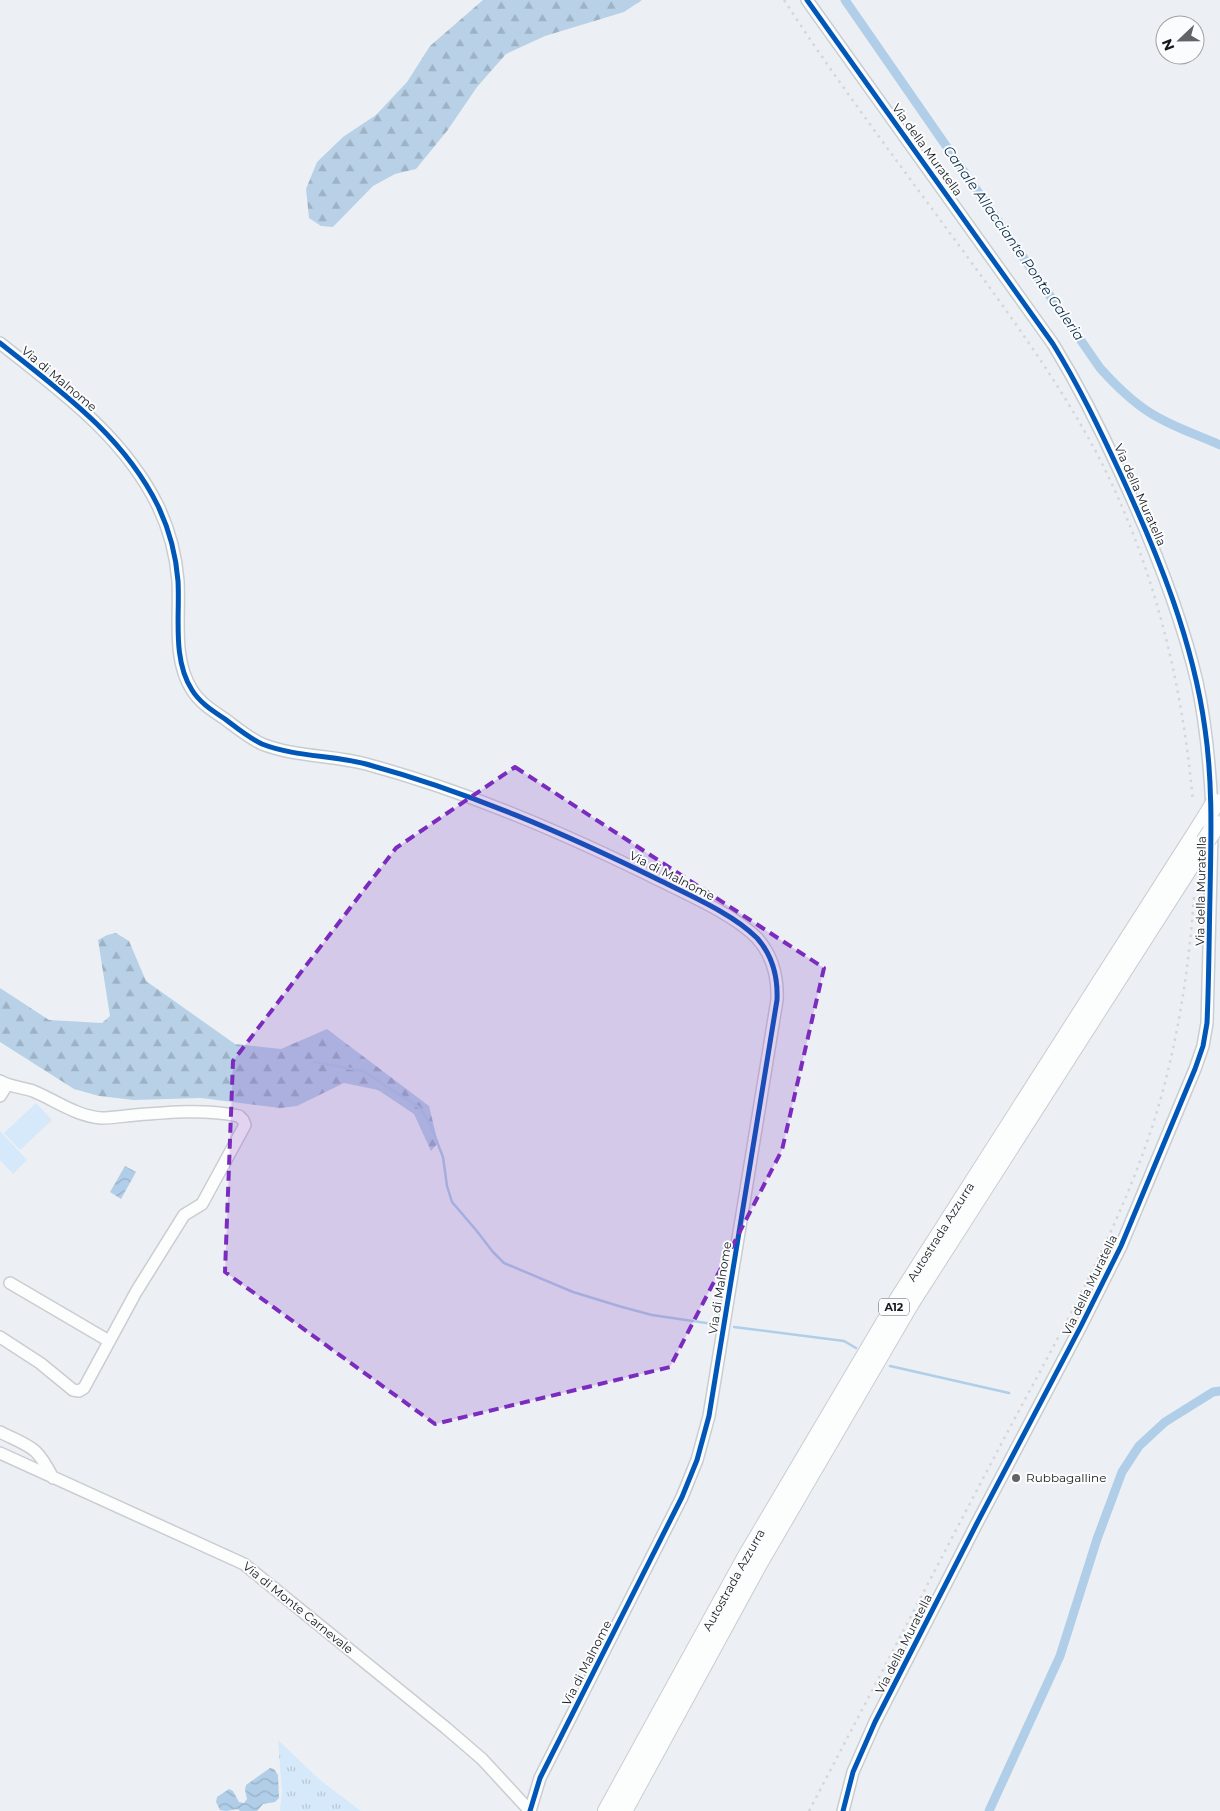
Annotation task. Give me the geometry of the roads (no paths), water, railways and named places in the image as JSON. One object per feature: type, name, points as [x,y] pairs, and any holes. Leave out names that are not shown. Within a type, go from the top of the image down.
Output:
[{"type":"highway","name":"Autostrada Azzurra","points":[[623,1811],[759,1562],[910,1303],[1205,842],[1215,812]]},
{"type":"highway","name":"Autostrada Azzurra","points":[[607,1811],[746,1558],[899,1299],[1215,812]]},
{"type":"street","name":"Via della Muratella","points":[[807,0],[1053,344],[1082,395],[1135,505],[1158,560],[1184,636],[1197,682],[1204,722],[1212,820],[1214,984],[1204,1046],[1121,1246],[875,1722],[853,1772],[843,1811]]},
{"type":"street","name":"Via di Malnome","points":[[0,343],[93,419],[123,453],[151,493],[165,522],[175,561],[178,580],[180,647],[183,668],[193,692],[210,708],[263,744],[298,753],[354,761],[406,776],[475,798],[587,845],[702,902],[729,918],[760,942],[776,972],[777,1000],[709,1416],[701,1449],[682,1497],[540,1778],[530,1811]]},
{"type":"street","points":[[0,1096],[4,1083],[32,1091],[62,1106],[94,1117],[106,1118],[174,1112],[204,1112],[239,1116],[245,1124],[202,1204],[184,1215],[131,1300],[86,1386],[77,1391],[36,1360],[0,1337]]},
{"type":"street","points":[[10,1283],[109,1341]]},
{"type":"street","points":[[0,1432],[34,1448],[41,1456],[53,1478]]},
{"type":"street","name":"Via di Monte Carnevale","points":[[0,1453],[250,1567],[453,1734],[489,1767],[530,1811]]},
{"type":"water","points":[[125,1166],[136,1172],[121,1199],[110,1192]]},
{"type":"water","points":[[270,1768],[274,1769],[278,1775],[279,1798],[275,1802],[263,1804],[257,1811],[220,1810],[216,1802],[217,1797],[229,1789],[233,1791],[239,1802],[244,1803],[247,1799],[246,1785]]},
{"type":"waterway","name":"Canale Allacciante Ponte Galeria","points":[[845,0],[1100,368],[1127,396],[1142,408],[1174,426],[1220,445]]},
{"type":"waterway","points":[[314,1062],[363,1071],[420,1108],[430,1124],[443,1157],[447,1186],[452,1202],[504,1263],[573,1292],[622,1307],[652,1315],[713,1324]]},
{"type":"waterway","points":[[734,1327],[844,1341],[856,1348]]},
{"type":"waterway","points":[[890,1366],[1009,1393]]},
{"type":"waterway","name":"Canale Allacciante Ponte Galeria","points":[[989,1811],[1060,1656],[1097,1539],[1122,1472],[1139,1446],[1165,1422],[1213,1392],[1220,1391]]},
{"type":"railway","points":[[784,0],[853,101],[1022,333],[1053,379],[1095,450],[1133,534],[1162,622],[1181,711],[1193,802]]},
{"type":"railway","points":[[809,1811],[1063,1328],[1123,1204],[1155,1118],[1170,1063],[1181,1008],[1189,952],[1194,895]]},
{"type":"place","name":"Rubbagalline","points":[[1016,1478]]}]
